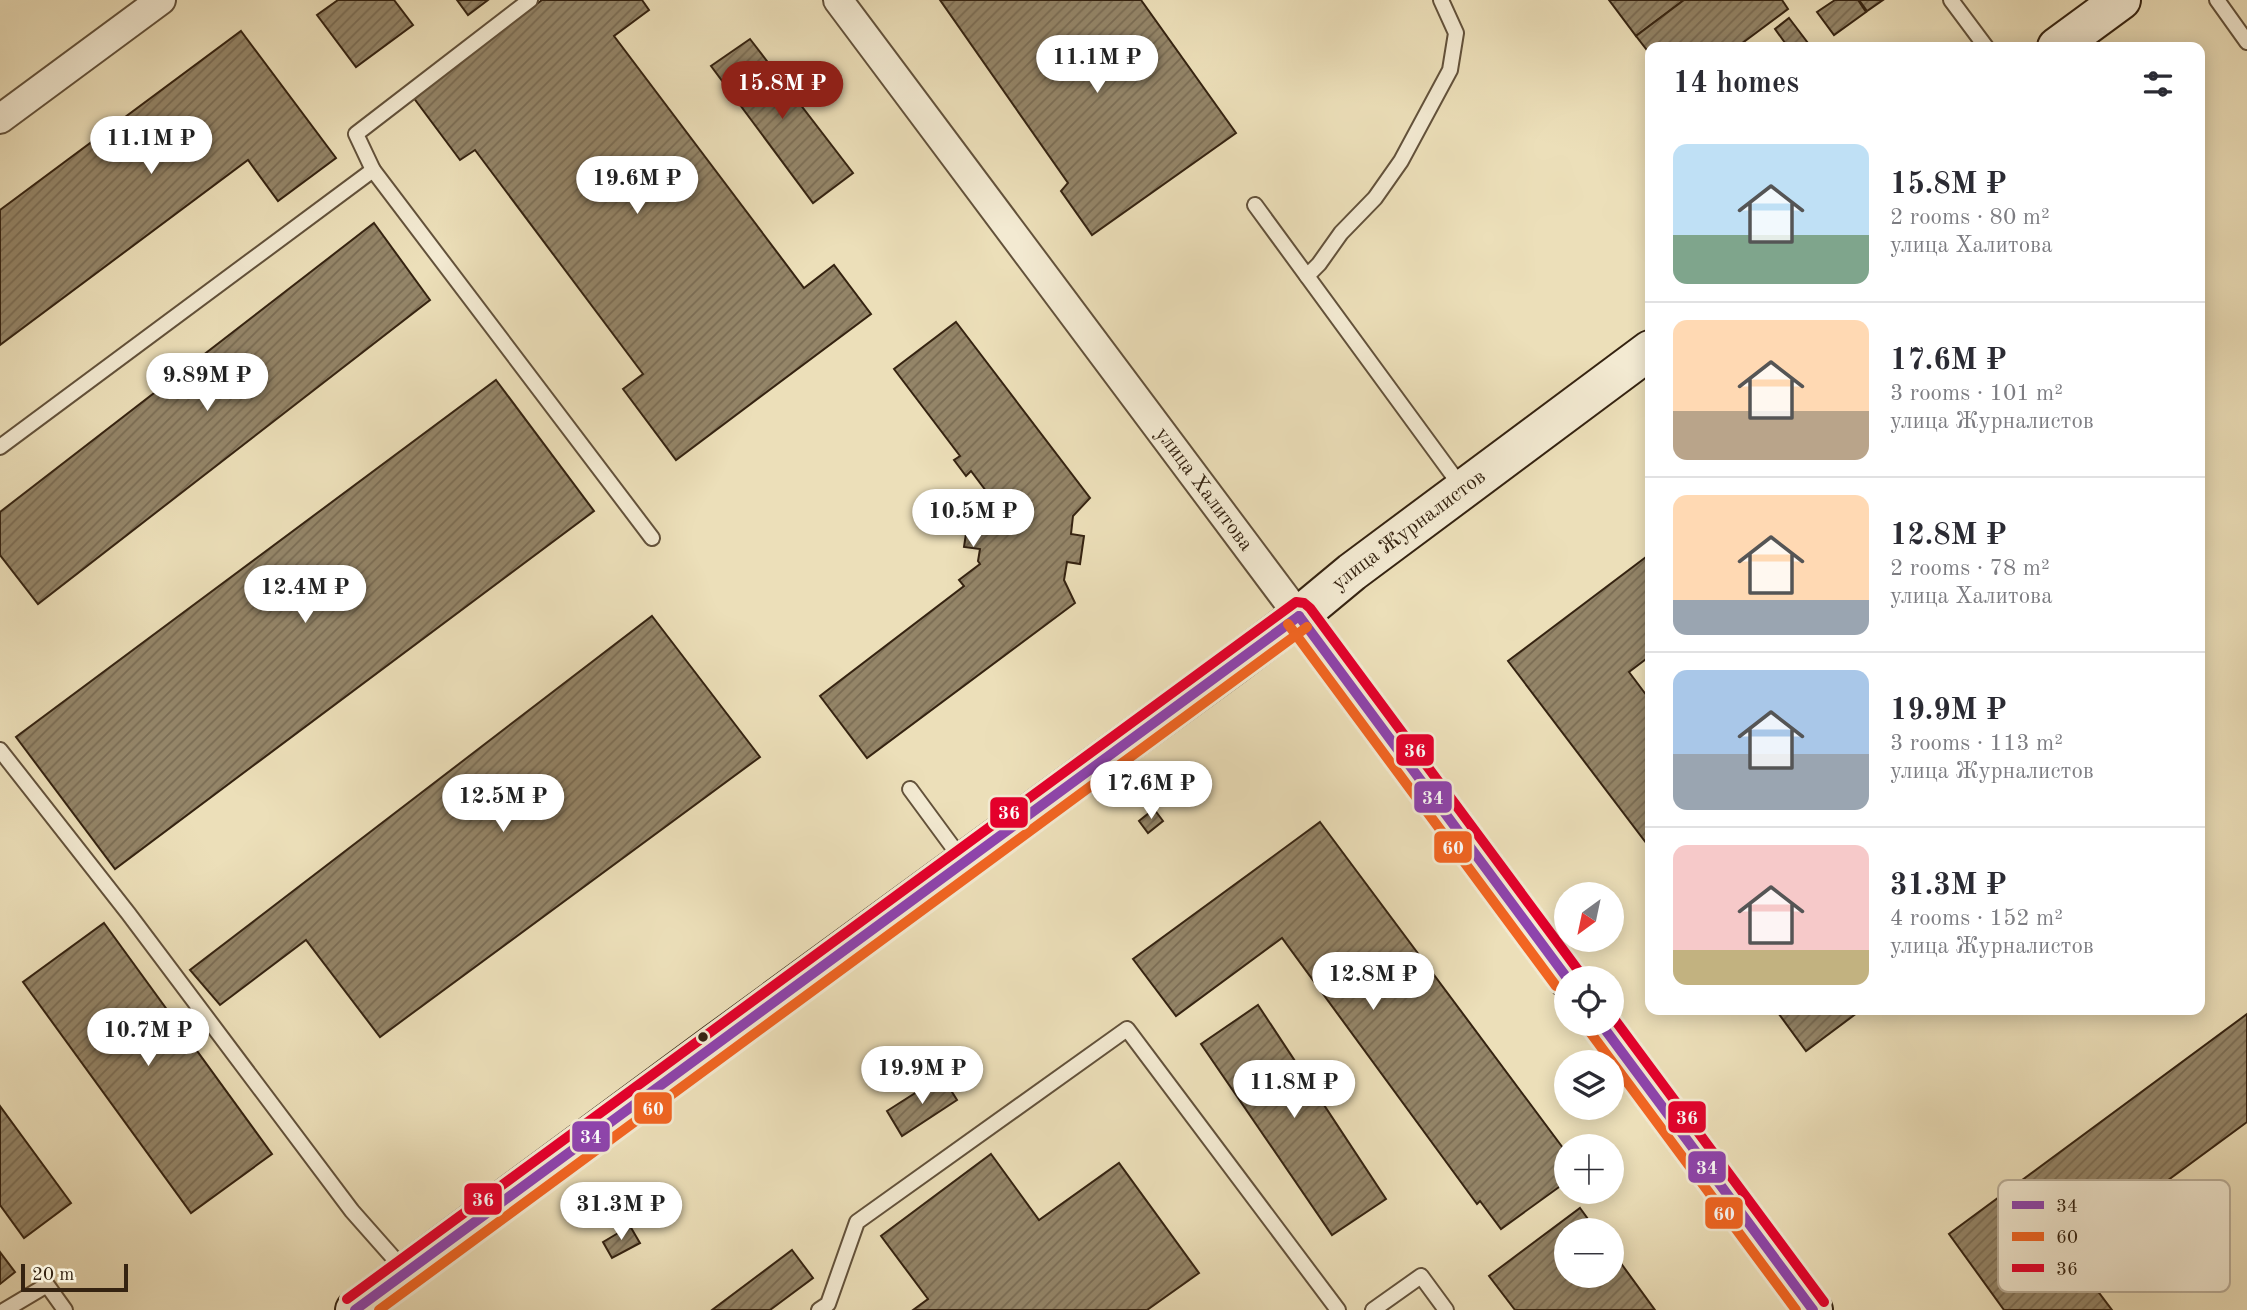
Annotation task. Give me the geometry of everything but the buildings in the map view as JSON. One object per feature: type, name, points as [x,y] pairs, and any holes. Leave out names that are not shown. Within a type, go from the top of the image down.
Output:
[{"type":"street","points":[[0,119],[161,0]]},
{"type":"street","name":"улица Халитова","points":[[838,0],[1558,966]]},
{"type":"street","points":[[2064,42],[2121,0]]},
{"type":"street","name":"улица Журналистов","points":[[355,1310],[1299,616],[1352,572],[1645,354]]},
{"type":"street","points":[[1610,1036],[1813,1310]]},
{"type":"lane","points":[[530,0],[356,134],[373,170],[652,538]]},
{"type":"lane","points":[[1307,276],[1341,233],[1375,198],[1401,161],[1450,70],[1456,33],[1441,0]]},
{"type":"lane","points":[[1951,0],[1982,42]]},
{"type":"lane","points":[[2217,0],[2247,42]]},
{"type":"lane","points":[[0,447],[373,170]]},
{"type":"lane","points":[[1255,205],[1463,489]]},
{"type":"lane","points":[[0,750],[128,913],[352,1211],[406,1272]]},
{"type":"lane","points":[[910,789],[964,862]]},
{"type":"lane","points":[[819,1310],[828,1304],[857,1222],[1127,1029],[1338,1310]]},
{"type":"lane","points":[[1373,1310],[1421,1276],[1446,1310]]},
{"type":"lane","points":[[5,1310],[47,1285],[65,1310]]},
{"type":"transit line","name":"36","points":[[347,1299],[1296,602],[1304,603],[1310,608],[1575,966]]},
{"type":"transit line","name":"34","points":[[1299,616],[1558,966]]},
{"type":"transit line","name":"34","points":[[355,1310],[1299,616]]},
{"type":"transit line","name":"60","points":[[1288,624],[1554,983]]},
{"type":"transit line","name":"60","points":[[379,1310],[1307,627]]},
{"type":"transit line","name":"36","points":[[1624,1032],[1824,1302]]},
{"type":"transit line","name":"60","points":[[1593,1036],[1796,1310]]},
{"type":"transit line","name":"34","points":[[1610,1036],[1813,1310]]}]
